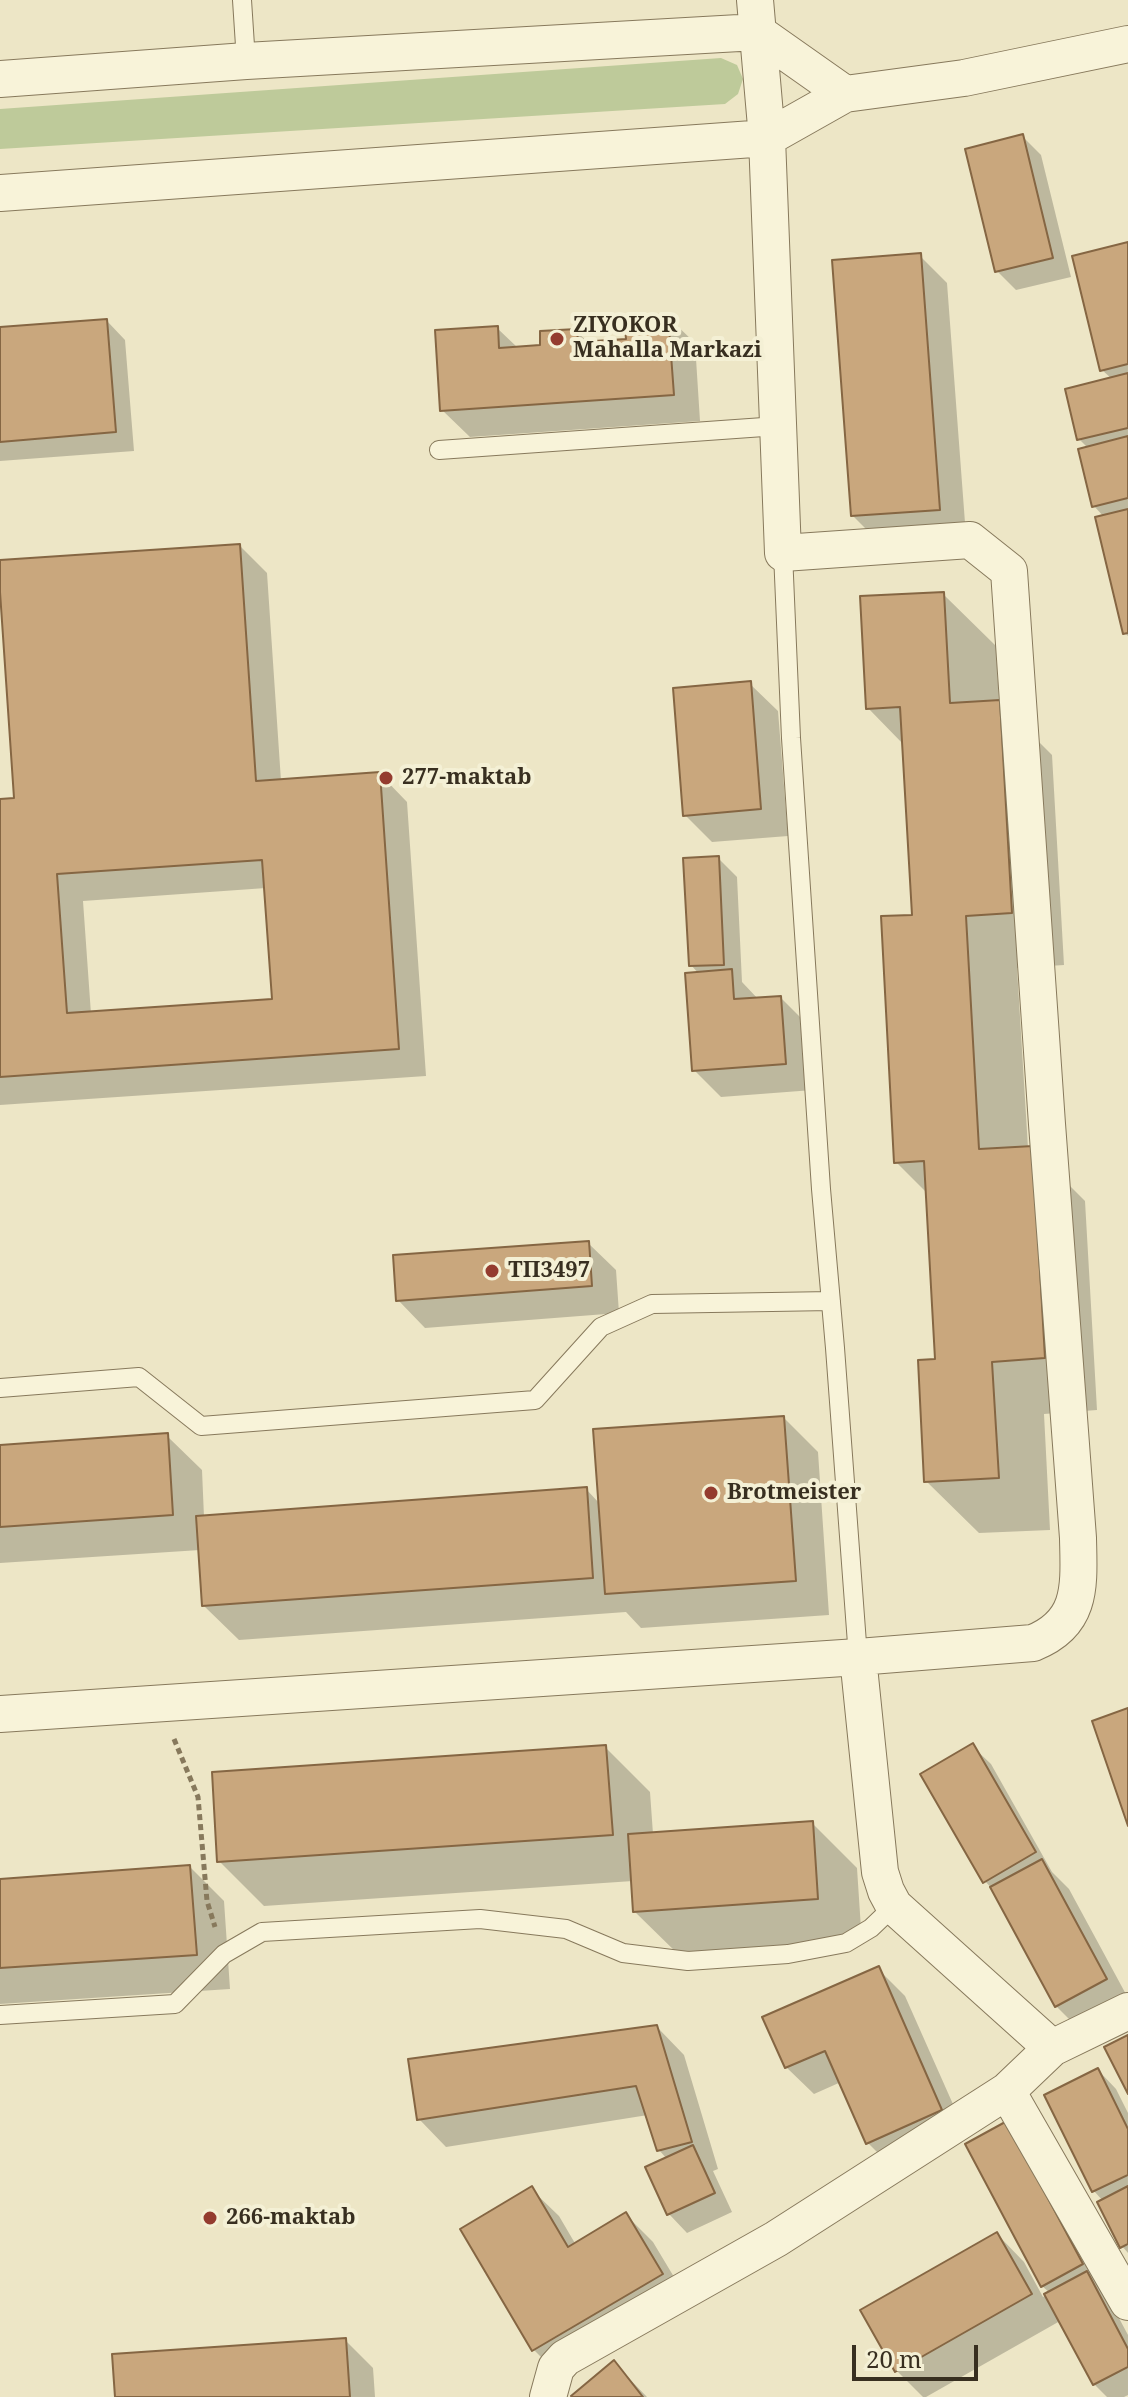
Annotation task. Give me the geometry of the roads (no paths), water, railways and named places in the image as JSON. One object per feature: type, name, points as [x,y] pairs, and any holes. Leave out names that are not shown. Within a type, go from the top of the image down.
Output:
[{"type":"street","points":[[0,1714],[1033,1643],[1048,1637],[1071,1613],[1079,1583],[1078,1538],[1009,571],[970,540],[783,553],[767,138],[756,16]]},
{"type":"street","points":[[0,79],[246,61],[756,16],[845,94]]},
{"type":"street","points":[[0,193],[767,138],[845,94],[964,78],[1128,44]]},
{"type":"street","points":[[858,1657],[880,1872],[886,1891],[894,1906],[1052,2048]]},
{"type":"street","points":[[548,2397],[556,2368],[565,2358],[776,2239],[1007,2091],[1052,2048],[1128,2011]]},
{"type":"street","points":[[1007,2091],[1128,2302]]},
{"type":"lane","points":[[242,0],[246,61]]},
{"type":"lane","points":[[439,450],[778,426]]},
{"type":"lane","points":[[783,553],[792,753],[821,1189],[858,1657]]},
{"type":"lane","points":[[0,1388],[139,1377],[201,1426],[535,1400],[601,1327],[652,1304],[831,1301]]},
{"type":"lane","points":[[0,2015],[175,2004],[224,1954],[262,1932],[480,1919],[566,1929],[623,1953],[688,1961],[788,1954],[846,1943],[871,1928],[894,1906]]},
{"type":"place","name":"ZIYOKOR Mahalla Markazi","points":[[557,339]]},
{"type":"place","name":"277-maktab","points":[[386,778]]},
{"type":"place","name":"ТП3497","points":[[492,1271]]},
{"type":"place","name":"Brotmeister","points":[[711,1493]]},
{"type":"place","name":"266-maktab","points":[[210,2218]]}]
